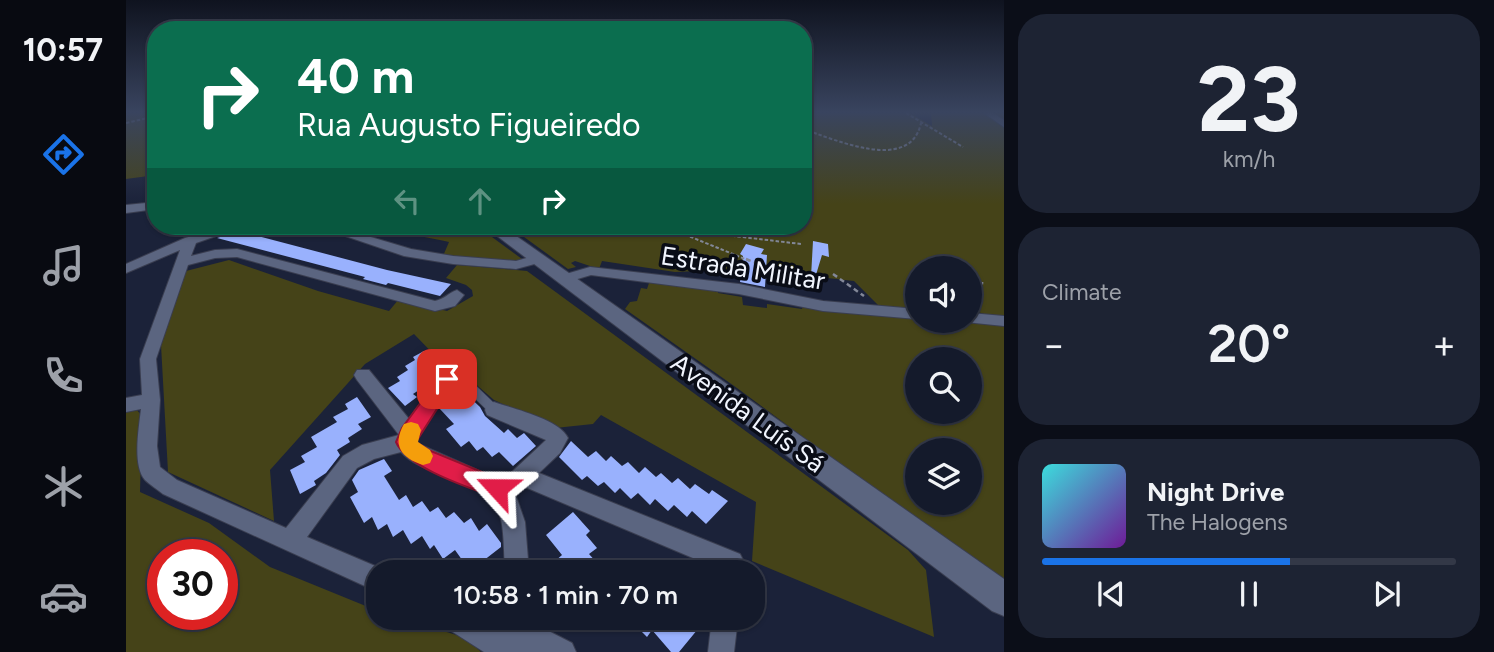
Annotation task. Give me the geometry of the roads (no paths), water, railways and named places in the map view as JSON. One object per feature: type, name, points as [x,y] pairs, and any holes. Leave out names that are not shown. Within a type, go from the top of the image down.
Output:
[{"type":"street","points":[[126,209],[147,206]]},
{"type":"street","points":[[126,269],[210,235]]},
{"type":"street","points":[[351,235],[409,253],[453,260],[516,265],[537,259]]},
{"type":"street","name":"Avenida Luís Sá","points":[[504,235],[1004,599]]},
{"type":"street","points":[[190,241],[148,359],[151,400],[148,462],[151,472],[170,487],[366,575]]},
{"type":"street","points":[[184,262],[215,254],[237,253],[435,306],[450,303],[457,295]]},
{"type":"street","name":"Estrada Militar","points":[[564,279],[590,271],[686,281],[824,306],[905,313]]},
{"type":"street","points":[[982,319],[1004,321]]},
{"type":"street","points":[[363,375],[415,452],[493,485],[503,494],[512,506],[517,560]]},
{"type":"street","points":[[290,541],[350,462],[369,451],[408,438],[447,379]]},
{"type":"street","points":[[126,405],[151,400]]},
{"type":"street","points":[[494,410],[548,430],[558,438],[553,447],[503,494]]},
{"type":"street","points":[[522,477],[727,560]]},
{"type":"street","points":[[475,630],[485,636],[517,638],[563,652]]},
{"type":"street","points":[[720,652],[723,630]]},
{"type":"lane","points":[[447,379],[465,382],[494,410]]}]
